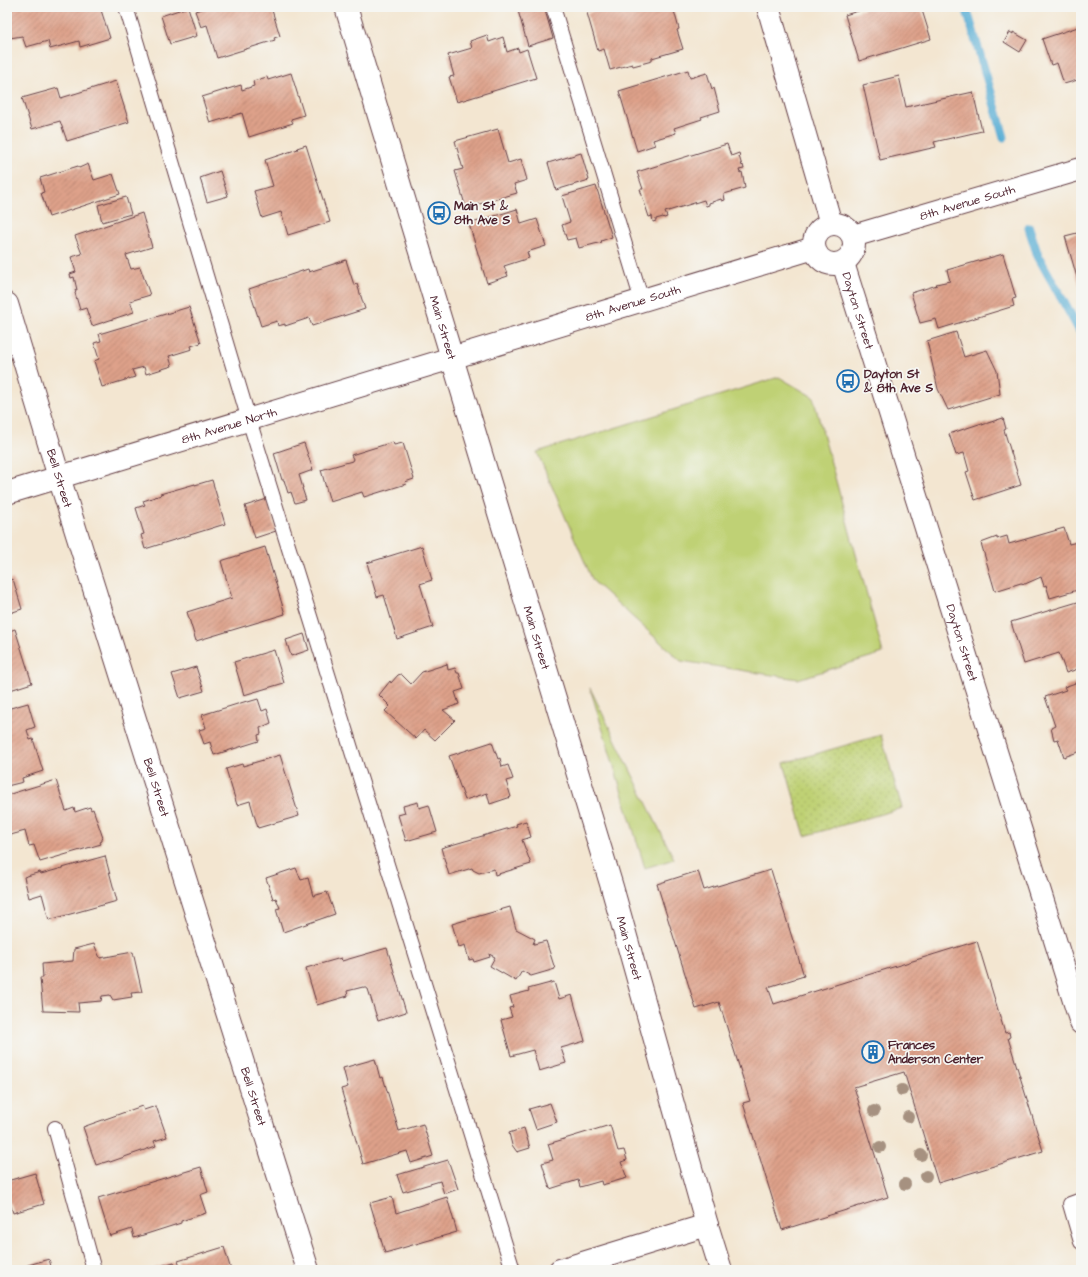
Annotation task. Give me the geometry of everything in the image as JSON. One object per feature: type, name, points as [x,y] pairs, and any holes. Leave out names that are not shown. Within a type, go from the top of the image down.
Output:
[{"type":"street","name":"Main Street","points":[[346,7],[612,887],[721,1270]]},
{"type":"street","points":[[768,7],[831,224]]},
{"type":"street","name":"8th Avenue South","points":[[853,236],[1081,170]]},
{"type":"street","points":[[831,224],[840,224],[848,229],[853,236],[855,246],[852,255],[843,263],[836,265],[826,263],[818,257],[814,248],[814,240],[817,232],[824,227],[831,224]]},
{"type":"street","name":"8th Avenue South","points":[[452,358],[814,248]]},
{"type":"street","name":"Dayton Street","points":[[843,263],[1081,1023]]},
{"type":"street","name":"Bell Street","points":[[7,304],[59,477],[308,1270]]},
{"type":"street","name":"8th Avenue North","points":[[7,492],[452,358]]},
{"type":"street","points":[[560,1270],[707,1225]]},
{"type":"lane","points":[[126,7],[249,420],[513,1270]]},
{"type":"lane","points":[[553,7],[642,301]]},
{"type":"lane","points":[[55,1128],[94,1270]]},
{"type":"lane","points":[[1075,1202],[1081,1242]]},
{"type":"green space","points":[[779,377],[813,397],[883,653],[798,679],[681,661],[593,581],[537,452]]},
{"type":"green space","points":[[590,688],[674,859],[645,868]]},
{"type":"green space","points":[[881,735],[902,808],[805,836],[784,763]]},
{"type":"building","points":[[7,7],[100,7],[110,38],[80,47],[79,41],[50,49],[48,41],[26,47],[22,36],[10,38],[7,32]]},
{"type":"building","points":[[188,7],[197,36],[170,44],[161,16]]},
{"type":"building","points":[[207,7],[224,7],[224,9],[232,7],[271,7],[280,36],[274,38],[275,40],[217,58],[207,25],[201,27],[195,11]]},
{"type":"building","points":[[517,7],[544,7],[553,38],[528,46]]},
{"type":"building","points":[[607,7],[673,7],[679,29],[677,30],[683,49],[652,58],[652,61],[633,66],[632,64],[610,70],[604,49],[598,51],[587,13]]},
{"type":"building","points":[[871,7],[921,7],[931,39],[859,61],[845,15]]},
{"type":"building","points":[[1081,26],[1081,79],[1064,84],[1057,63],[1051,65],[1042,39]]},
{"type":"building","points":[[1010,32],[1013,34],[1013,32],[1027,40],[1020,52],[1004,42]]},
{"type":"building","points":[[487,35],[489,42],[503,37],[507,52],[518,48],[519,52],[527,49],[536,78],[457,102],[449,77],[454,76],[448,55],[472,48],[470,41]]},
{"type":"building","points":[[688,70],[690,78],[707,73],[712,89],[714,88],[720,111],[701,117],[702,119],[674,128],[676,133],[653,140],[655,145],[637,151],[619,91]]},
{"type":"building","points":[[291,73],[304,115],[291,119],[293,123],[249,137],[242,113],[210,123],[202,97],[241,85],[242,90],[254,86],[253,81],[267,77],[268,80]]},
{"type":"building","points":[[899,76],[906,107],[973,92],[982,131],[934,142],[936,147],[880,160],[863,85]]},
{"type":"building","points":[[116,81],[129,122],[67,141],[60,121],[32,129],[22,98],[58,88],[61,98]]},
{"type":"building","points":[[498,129],[508,163],[521,159],[527,180],[514,184],[517,193],[466,208],[455,171],[463,169],[455,141]]},
{"type":"building","points":[[727,144],[731,156],[739,153],[744,169],[739,170],[740,173],[742,172],[745,188],[724,194],[725,200],[722,201],[721,199],[709,203],[709,205],[706,206],[704,200],[665,212],[667,217],[656,219],[656,221],[653,222],[652,216],[649,217],[640,189],[643,189],[637,172]]},
{"type":"building","points":[[306,145],[330,222],[288,235],[281,212],[262,218],[254,191],[273,186],[265,160]]},
{"type":"building","points":[[581,153],[589,180],[556,190],[548,163]]},
{"type":"building","points":[[88,164],[94,180],[113,174],[120,194],[49,217],[41,193],[44,192],[40,178],[78,166],[79,168]]},
{"type":"building","points":[[220,171],[228,196],[207,202],[200,178]]},
{"type":"building","points":[[596,186],[612,237],[601,241],[602,242],[579,248],[576,238],[567,240],[562,225],[570,222],[562,196]]},
{"type":"building","points":[[126,197],[131,214],[102,222],[98,205]]},
{"type":"building","points":[[517,209],[521,224],[537,219],[546,246],[527,252],[529,258],[504,266],[508,276],[487,283],[469,224]]},
{"type":"building","points":[[142,213],[152,247],[126,255],[131,269],[140,267],[150,295],[130,301],[134,312],[92,326],[86,308],[80,310],[75,293],[75,290],[77,290],[74,277],[71,278],[70,274],[76,272],[71,257],[82,254],[75,236]]},
{"type":"building","points":[[1081,232],[1081,291],[1065,236]]},
{"type":"building","points":[[1003,254],[1016,298],[1012,299],[1014,306],[939,329],[936,319],[920,323],[911,293],[937,285],[936,284],[950,281],[947,270]]},
{"type":"building","points":[[346,260],[354,285],[357,284],[365,309],[312,326],[309,318],[285,326],[285,324],[278,326],[277,321],[261,326],[249,289],[308,269],[309,272]]},
{"type":"building","points":[[189,307],[201,343],[191,346],[192,349],[169,356],[172,366],[146,374],[144,367],[132,370],[135,377],[102,387],[94,361],[99,359],[94,343],[101,341],[99,334]]},
{"type":"building","points":[[956,332],[964,357],[987,350],[997,371],[1000,394],[948,410],[938,389],[927,341]]},
{"type":"building","points":[[1003,418],[1006,429],[1004,430],[1021,485],[975,500],[966,472],[969,471],[964,453],[956,455],[949,434]]},
{"type":"building","points":[[393,442],[394,445],[403,443],[414,479],[405,482],[406,484],[364,497],[362,492],[330,502],[321,470],[352,461],[353,459],[351,455]]},
{"type":"building","points":[[304,443],[313,470],[299,475],[306,500],[295,503],[291,492],[288,493],[284,480],[282,480],[274,453]]},
{"type":"building","points":[[212,480],[225,524],[145,549],[141,535],[144,534],[136,508],[145,505],[143,501],[161,495],[160,494]]},
{"type":"building","points":[[267,499],[276,531],[255,538],[245,506]]},
{"type":"building","points":[[1064,528],[1069,544],[1077,542],[1081,558],[1081,589],[1050,598],[1046,585],[1044,586],[1041,577],[1025,584],[1021,583],[995,591],[981,543],[997,537],[997,539],[1007,536],[1009,544]]},
{"type":"building","points":[[422,546],[432,580],[420,584],[433,627],[397,639],[384,595],[377,597],[367,563]]},
{"type":"building","points":[[265,547],[285,614],[196,641],[187,612],[232,598],[221,561]]},
{"type":"building","points":[[13,579],[22,609],[7,614],[7,581]]},
{"type":"building","points":[[1081,601],[1081,668],[1066,673],[1059,653],[1024,664],[1011,622]]},
{"type":"building","points":[[15,629],[32,683],[7,691],[7,632]]},
{"type":"building","points":[[304,634],[309,650],[291,656],[286,640]]},
{"type":"building","points":[[274,650],[284,683],[244,695],[234,662]]},
{"type":"building","points":[[447,664],[448,670],[455,668],[457,673],[459,673],[464,689],[455,692],[459,704],[443,710],[455,720],[435,740],[424,730],[416,739],[385,711],[390,706],[379,695],[390,681],[391,683],[398,675],[401,674],[411,684],[422,672]]},
{"type":"building","points":[[196,667],[204,691],[180,698],[172,674]]},
{"type":"building","points":[[1081,681],[1081,760],[1078,752],[1064,757],[1058,739],[1054,740],[1051,728],[1055,726],[1045,697],[1066,690],[1064,687]]},
{"type":"building","points":[[258,699],[262,711],[267,709],[271,723],[260,728],[261,734],[258,735],[259,741],[214,755],[210,742],[204,744],[199,730],[206,728],[202,715]]},
{"type":"building","points":[[28,703],[35,727],[27,730],[30,740],[33,739],[43,771],[22,778],[23,782],[7,786],[7,709]]},
{"type":"building","points":[[492,742],[498,759],[500,758],[502,767],[508,765],[513,779],[506,781],[511,797],[490,804],[487,793],[465,800],[449,756]]},
{"type":"building","points":[[280,755],[299,816],[258,828],[250,801],[237,805],[226,769],[242,764],[243,766]]},
{"type":"building","points":[[56,780],[66,811],[74,808],[75,812],[90,807],[91,810],[93,809],[103,838],[100,842],[101,844],[40,862],[34,845],[29,846],[25,831],[7,836],[7,795]]},
{"type":"building","points":[[418,802],[419,808],[429,805],[437,832],[406,841],[398,815],[405,813],[403,806]]},
{"type":"building","points":[[526,821],[531,837],[522,840],[531,864],[495,875],[494,869],[479,873],[472,868],[449,875],[441,848],[517,826],[516,824]]},
{"type":"building","points":[[105,856],[117,901],[49,920],[42,894],[29,898],[24,877],[40,872],[41,874]]},
{"type":"building","points":[[296,868],[301,880],[308,878],[313,896],[327,892],[335,914],[283,932],[276,909],[280,908],[276,898],[273,899],[266,878]]},
{"type":"building","name":"Frances Anderson Center","points":[[771,870],[804,976],[768,987],[774,1004],[977,941],[1005,1033],[1009,1032],[1010,1037],[1008,1038],[1043,1151],[938,1183],[904,1072],[854,1087],[888,1197],[782,1230],[743,1103],[750,1101],[719,1002],[696,1009],[657,884],[698,871],[704,890]]},
{"type":"building","points":[[510,907],[516,929],[535,939],[533,944],[546,941],[555,969],[531,976],[522,971],[516,981],[490,966],[495,957],[489,954],[490,957],[474,962],[473,959],[469,960],[465,945],[459,947],[452,924]]},
{"type":"building","points":[[94,944],[100,958],[133,952],[142,992],[131,993],[132,997],[113,1000],[110,995],[102,996],[101,1001],[78,1003],[79,1012],[43,1011],[40,978],[43,978],[42,964],[73,961],[74,949]]},
{"type":"building","points":[[387,948],[406,1012],[378,1021],[368,989],[363,987],[347,991],[348,996],[317,1005],[306,968],[341,958],[342,961]]},
{"type":"building","points":[[554,982],[559,999],[572,995],[585,1041],[561,1048],[566,1063],[539,1071],[533,1050],[511,1056],[501,1020],[512,1017],[509,1008],[513,1007],[510,996],[529,991],[528,989]]},
{"type":"building","points":[[375,1059],[380,1078],[383,1077],[399,1131],[423,1124],[433,1156],[411,1163],[407,1151],[363,1164],[341,1089],[348,1087],[343,1068]]},
{"type":"building","points":[[550,1103],[557,1122],[536,1129],[529,1109]]},
{"type":"building","points":[[142,1106],[144,1110],[156,1106],[167,1137],[154,1141],[156,1146],[110,1162],[96,1165],[83,1127]]},
{"type":"building","points":[[610,1125],[618,1151],[624,1150],[627,1160],[621,1162],[627,1178],[602,1185],[601,1181],[580,1187],[578,1180],[550,1189],[542,1163],[553,1160],[548,1144]]},
{"type":"building","points":[[524,1128],[530,1148],[517,1152],[512,1145],[509,1133]]},
{"type":"building","points":[[448,1160],[458,1189],[444,1194],[440,1181],[403,1192],[397,1175]]},
{"type":"building","points":[[201,1167],[208,1192],[200,1195],[206,1213],[181,1221],[181,1223],[134,1238],[132,1229],[110,1236],[98,1198]]},
{"type":"building","points":[[35,1173],[44,1204],[13,1213],[7,1194],[7,1181]]},
{"type":"building","points":[[392,1197],[396,1213],[447,1197],[457,1232],[385,1253],[370,1203]]},
{"type":"building","points":[[224,1247],[231,1270],[148,1270],[174,1262],[176,1268],[180,1267],[178,1261]]},
{"type":"building","points":[[49,1259],[52,1270],[11,1270]]},
{"type":"waterway","points":[[966,7],[1004,137]]},
{"type":"waterway","points":[[1029,228],[1038,256],[1081,333]]},
{"type":"place","name":"Main St & 8th Ave S","points":[[439,213]]},
{"type":"place","name":"Dayton St & 8th Ave S","points":[[848,381]]},
{"type":"place","name":"Frances Anderson Center","points":[[873,1052]]}]
